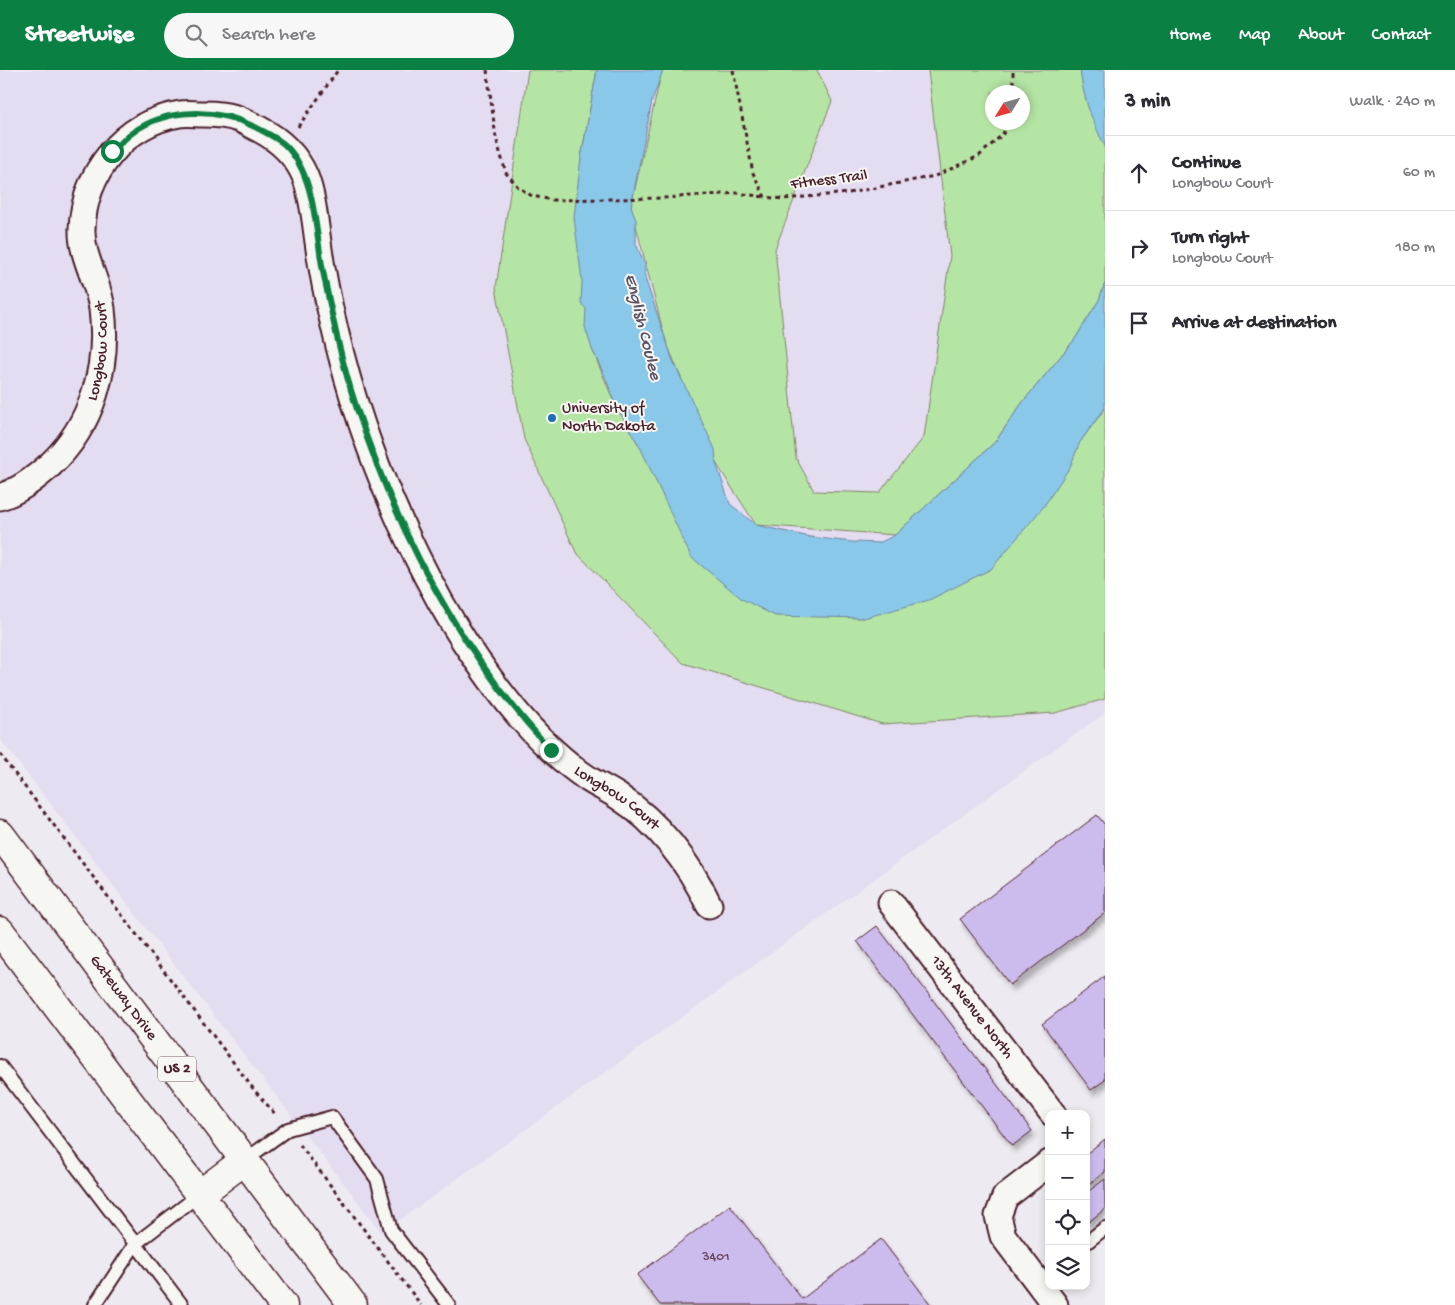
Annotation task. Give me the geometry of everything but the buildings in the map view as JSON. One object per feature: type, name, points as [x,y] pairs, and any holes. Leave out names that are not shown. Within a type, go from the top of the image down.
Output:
[{"type":"highway","name":"Gateway Drive","points":[[0,834],[353,1305]]},
{"type":"highway","points":[[0,931],[282,1305]]},
{"type":"highway","points":[[200,1194],[245,1160]]},
{"type":"street","name":"Longbow Court","points":[[0,497],[9,494],[38,476],[65,452],[85,422],[98,384],[104,342],[102,305],[90,269],[82,234],[84,203],[94,176],[112,151],[133,133],[157,120],[181,114],[209,114],[238,119],[266,133],[284,145],[305,176],[311,198],[335,330],[356,404],[380,474],[412,546],[441,602],[473,653],[523,720],[551,750],[588,779],[622,798],[653,825],[693,874],[709,904]]},
{"type":"street","name":"13th Avenue North","points":[[891,903],[1050,1110]]},
{"type":"street","points":[[1045,1166],[1005,1197],[998,1216],[1003,1236],[1043,1276],[1055,1305]]},
{"type":"lane","points":[[0,1066],[182,1305]]},
{"type":"lane","points":[[245,1160],[288,1129],[332,1118],[377,1179],[391,1230],[448,1305]]},
{"type":"lane","points":[[95,1305],[135,1244],[200,1194]]},
{"type":"lane","points":[[1090,1240],[1105,1228]]},
{"type":"path","points":[[284,145],[338,70]]},
{"type":"path","name":"Fitness Trail","points":[[487,70],[496,138],[506,172],[518,187],[532,196],[552,200],[663,198],[737,193],[783,199],[849,193],[935,176],[979,156],[1003,134],[1004,130]]},
{"type":"path","points":[[733,70],[753,173],[765,197]]},
{"type":"path","points":[[1013,70],[1013,85]]},
{"type":"path","points":[[0,754],[421,1305]]},
{"type":"shaded area","name":"University of North Dakota","points":[[0,70],[1105,70],[1105,713],[382,1233],[0,739]]},
{"type":"green space","points":[[528,70],[597,70],[581,158],[592,349],[614,402],[641,449],[820,616],[864,618],[1080,442],[1105,408],[1105,699],[1055,713],[882,724],[683,663],[576,552],[524,439],[496,288]]},
{"type":"green space","points":[[662,70],[817,70],[832,101],[775,249],[796,458],[814,491],[879,493],[924,437],[950,256],[928,70],[1080,70],[1105,142],[1105,283],[1099,300],[1075,339],[1022,403],[995,442],[895,535],[756,525],[716,463],[665,339],[631,206]]},
{"type":"water","name":"English Coulee","points":[[597,70],[663,70],[652,101],[631,206],[636,220],[636,244],[645,265],[645,278],[673,361],[715,449],[716,463],[730,504],[756,525],[810,537],[852,542],[879,543],[895,535],[995,442],[1022,403],[1075,339],[1099,300],[1105,283],[1105,408],[1080,442],[1070,467],[1044,506],[991,569],[929,600],[864,618],[775,616],[742,599],[691,557],[641,449],[614,402],[585,327],[586,309],[581,303],[582,281],[574,217],[581,158]]},
{"type":"water","points":[[1080,70],[1105,70],[1105,146],[1089,109],[1083,90]]},
{"type":"place","name":"University of North Dakota","points":[[552,418]]},
{"type":"route","points":[[112,151],[133,133],[157,120],[181,114],[209,114],[238,119],[266,133],[284,145],[295,160],[305,176],[311,198],[335,330],[356,404],[380,474],[412,546],[441,602],[473,653],[501,692],[523,720],[551,750]]}]
